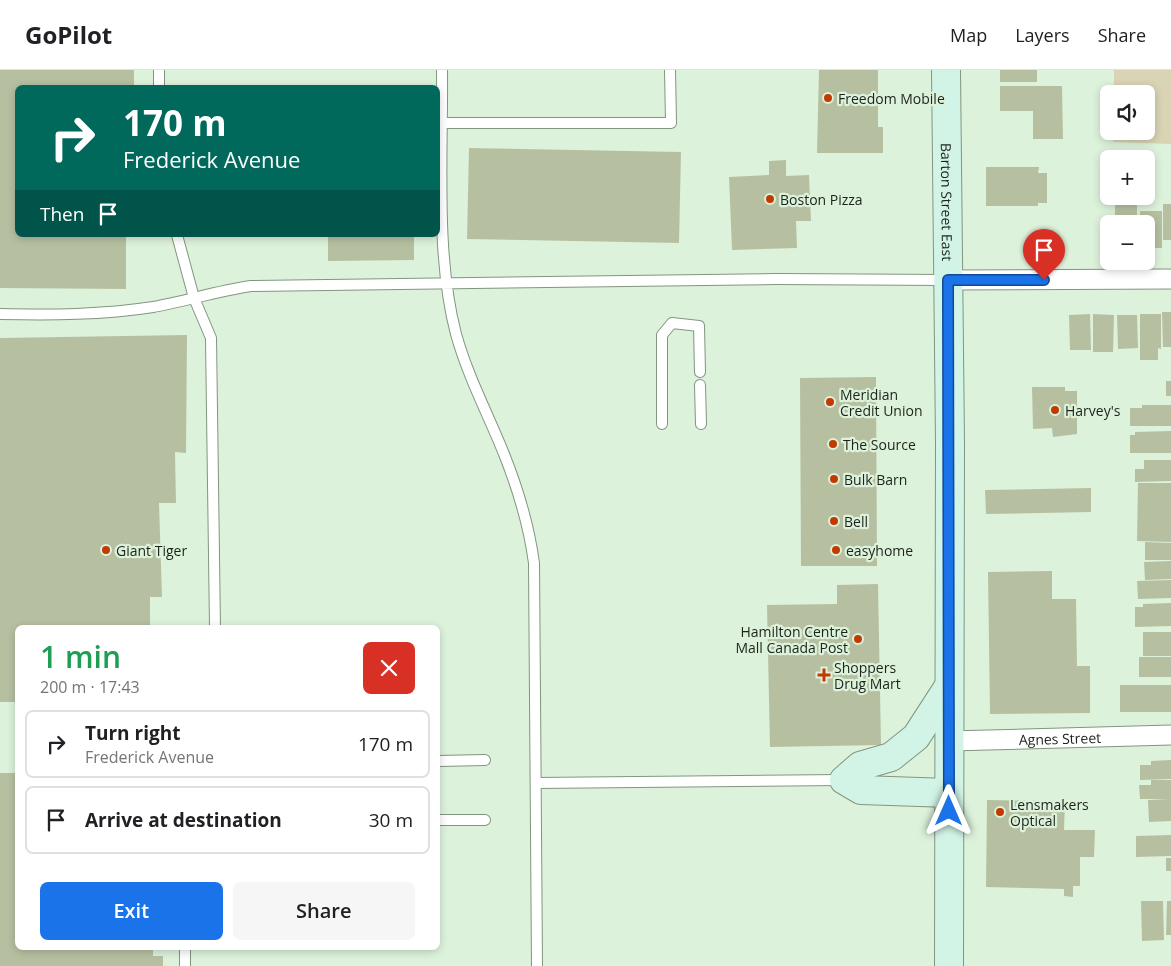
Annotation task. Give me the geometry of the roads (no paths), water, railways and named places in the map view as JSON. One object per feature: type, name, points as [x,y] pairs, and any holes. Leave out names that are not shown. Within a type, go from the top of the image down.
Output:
[{"type":"main road","name":"Barton Street East","points":[[946,70],[949,966]]},
{"type":"main road","points":[[949,686],[916,737],[891,757],[860,766],[844,780],[861,790],[949,793]]},
{"type":"street","points":[[948,280],[1171,279]]},
{"type":"street","name":"Agnes Street","points":[[949,741],[1171,735]]},
{"type":"lane","points":[[159,70],[159,85]]},
{"type":"lane","points":[[442,70],[443,251],[447,285],[465,366],[504,454],[530,533],[534,572],[537,966]]},
{"type":"lane","points":[[443,123],[670,123],[670,70]]},
{"type":"lane","points":[[177,237],[194,298],[212,338],[214,625]]},
{"type":"lane","points":[[0,314],[76,315],[153,307],[223,290],[251,286],[447,285],[776,279],[948,280]]},
{"type":"lane","points":[[662,424],[662,335],[672,323],[699,326],[700,372]]},
{"type":"lane","points":[[700,385],[701,424]]},
{"type":"lane","points":[[440,761],[484,760]]},
{"type":"lane","points":[[536,784],[844,780]]},
{"type":"lane","points":[[440,820],[485,820]]},
{"type":"lane","points":[[185,950],[185,966]]},
{"type":"place","name":"Freedom Mobile","points":[[828,98]]},
{"type":"place","name":"Boston Pizza","points":[[770,199]]},
{"type":"place","name":"Meridian Credit Union","points":[[830,402]]},
{"type":"place","name":"Harvey's","points":[[1055,410]]},
{"type":"place","name":"The Source","points":[[833,444]]},
{"type":"place","name":"Bulk Barn","points":[[834,479]]},
{"type":"place","name":"Bell","points":[[834,521]]},
{"type":"place","name":"Giant Tiger","points":[[106,550]]},
{"type":"place","name":"easyhome","points":[[836,550]]},
{"type":"place","name":"Hamilton Centre Mall Canada Post","points":[[858,639]]},
{"type":"place","name":"Shoppers Drug Mart","points":[[824,675]]},
{"type":"place","name":"Lensmakers Optical","points":[[1000,812]]}]
